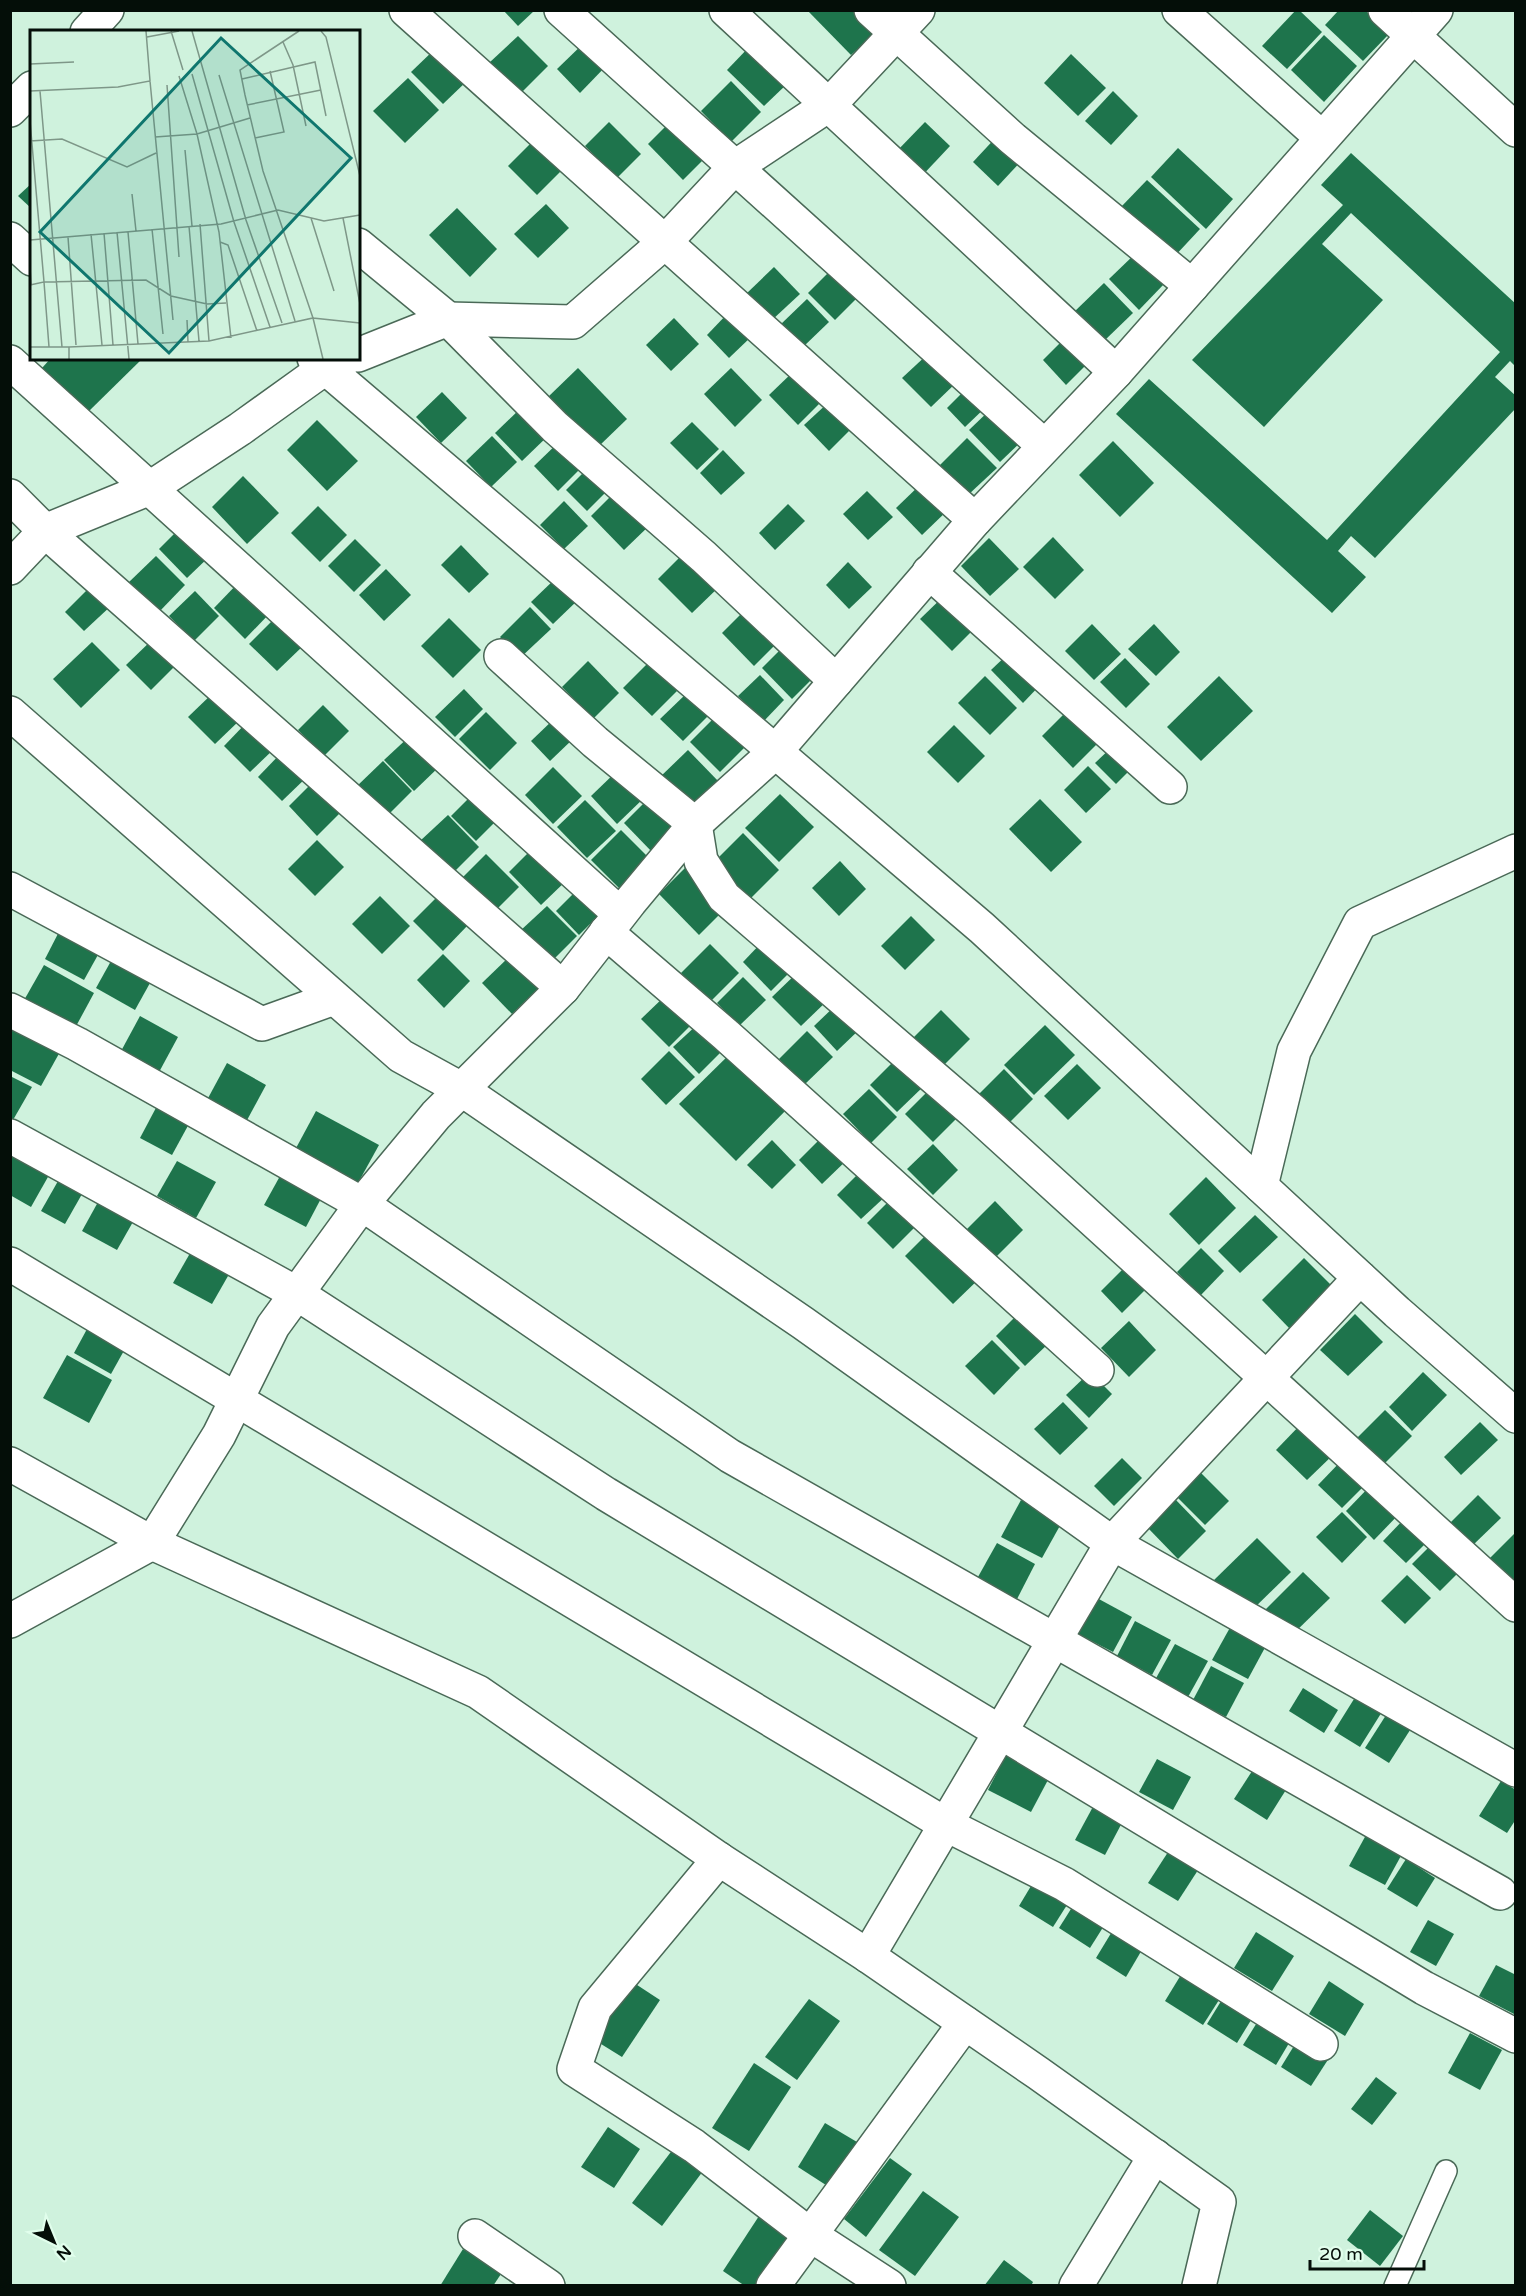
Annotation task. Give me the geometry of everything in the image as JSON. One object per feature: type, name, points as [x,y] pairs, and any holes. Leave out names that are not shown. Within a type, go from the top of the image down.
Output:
[{"type":"street","points":[[89,30],[107,10]]},
{"type":"street","points":[[406,10],[975,520]]},
{"type":"street","points":[[561,10],[1042,444],[1038,453]]},
{"type":"street","points":[[726,10],[830,104],[1116,372]]},
{"type":"street","points":[[871,10],[908,23],[1013,139],[1192,286]]},
{"type":"street","points":[[1179,10],[1322,138]]},
{"type":"street","points":[[1386,10],[1515,130]]},
{"type":"street","points":[[10,1621],[152,1543],[219,1435],[273,1326],[363,1204],[436,1115],[563,988],[613,923],[695,824],[774,753],[975,520],[1116,372],[1436,10]]},
{"type":"street","points":[[360,354],[448,319],[573,322],[665,242],[735,167],[830,104],[908,23]]},
{"type":"street","points":[[10,110],[30,90]]},
{"type":"street","points":[[10,239],[30,257]]},
{"type":"street","points":[[360,247],[448,319],[555,427],[704,557],[836,681]]},
{"type":"street","points":[[10,362],[150,488],[613,923],[726,1035],[1097,1371]]},
{"type":"street","points":[[10,568],[45,531],[150,488],[240,429],[329,362],[774,753],[982,928],[1360,1278],[1515,1416]]},
{"type":"street","points":[[10,496],[45,531],[563,988]]},
{"type":"street","points":[[929,572],[1170,787]]},
{"type":"street","points":[[501,656],[595,742],[695,824],[701,861],[724,897],[973,1111],[1515,1605]]},
{"type":"street","points":[[10,712],[400,1056],[462,1089],[804,1323],[1112,1543],[1515,1770]]},
{"type":"street","points":[[1261,1186],[1294,1051],[1360,923],[1515,851]]},
{"type":"street","points":[[10,889],[262,1024],[334,998]]},
{"type":"street","points":[[10,1010],[77,1044],[363,1204],[730,1456],[1054,1642],[1500,1893]]},
{"type":"street","points":[[10,1136],[296,1293],[606,1494],[1424,1988],[1515,2036]]},
{"type":"street","points":[[10,1264],[945,1824],[1064,1884],[1321,2044]]},
{"type":"street","points":[[868,1956],[1112,1543],[1267,1381],[1360,1278]]},
{"type":"street","points":[[10,1464],[152,1543],[478,1692],[719,1859],[868,1956],[965,2023],[1219,2202],[1198,2286]]},
{"type":"street","points":[[719,1859],[595,2008],[574,2069],[694,2146],[809,2234],[889,2286]]},
{"type":"street","points":[[773,2286],[965,2023]]},
{"type":"street","points":[[1076,2286],[1155,2156]]},
{"type":"street","points":[[475,2236],[548,2286]]},
{"type":"lane","points":[[1395,2286],[1446,2171]]},
{"type":"building","points":[[503,10],[535,10],[518,26]]},
{"type":"building","points":[[807,10],[863,10],[881,29],[851,55]]},
{"type":"building","points":[[1296,10],[1299,10],[1322,32],[1287,69],[1262,46]]},
{"type":"building","points":[[1339,10],[1365,10],[1389,34],[1363,61],[1325,25]]},
{"type":"building","points":[[1324,35],[1357,66],[1324,102],[1291,70]]},
{"type":"building","points":[[518,36],[548,66],[520,94],[489,63]]},
{"type":"building","points":[[587,40],[609,63],[580,93],[557,69]]},
{"type":"building","points":[[751,45],[788,83],[764,106],[727,70]]},
{"type":"building","points":[[436,48],[468,80],[443,104],[411,72]]},
{"type":"building","points":[[1071,54],[1106,88],[1078,116],[1044,83]]},
{"type":"building","points":[[408,78],[439,110],[405,143],[373,111]]},
{"type":"building","points":[[731,81],[761,112],[731,142],[701,111]]},
{"type":"building","points":[[1113,91],[1138,116],[1111,145],[1085,121]]},
{"type":"building","points":[[674,118],[709,154],[683,180],[648,144]]},
{"type":"building","points":[[609,122],[641,154],[617,178],[585,146]]},
{"type":"building","points":[[925,122],[950,146],[919,179],[894,154]]},
{"type":"building","points":[[1000,133],[1025,157],[998,186],[973,162]]},
{"type":"building","points":[[535,139],[564,168],[537,195],[508,166]]},
{"type":"building","points":[[1178,148],[1233,199],[1206,229],[1151,177]]},
{"type":"building","points":[[1351,153],[1516,304],[1516,367],[1510,361],[1495,377],[1516,396],[1516,408],[1375,558],[1351,536],[1338,551],[1366,577],[1332,613],[1116,414],[1149,379],[1327,540],[1500,352],[1351,213],[1322,244],[1383,300],[1264,427],[1192,360],[1343,205],[1321,185]]},
{"type":"building","points":[[1147,180],[1200,229],[1173,258],[1120,208]]},
{"type":"building","points":[[30,185],[30,207],[18,196]]},
{"type":"building","points":[[546,204],[569,228],[538,258],[514,234]]},
{"type":"building","points":[[457,208],[497,249],[470,277],[429,235]]},
{"type":"building","points":[[1136,253],[1165,283],[1139,310],[1109,279]]},
{"type":"building","points":[[837,264],[864,291],[835,320],[808,293]]},
{"type":"building","points":[[774,267],[800,294],[772,320],[746,294]]},
{"type":"building","points":[[1104,283],[1133,313],[1104,341],[1074,312]]},
{"type":"building","points":[[807,299],[829,322],[802,348],[780,325]]},
{"type":"building","points":[[729,312],[752,336],[729,358],[707,335]]},
{"type":"building","points":[[674,318],[699,344],[671,371],[646,345]]},
{"type":"building","points":[[1068,335],[1092,359],[1066,385],[1043,360]]},
{"type":"building","points":[[930,352],[958,381],[931,407],[902,378]]},
{"type":"building","points":[[49,360],[141,360],[87,413],[42,368]]},
{"type":"building","points":[[578,368],[627,419],[598,447],[548,397]]},
{"type":"building","points":[[731,368],[762,400],[735,427],[704,394]]},
{"type":"building","points":[[795,370],[824,399],[798,425],[769,395]]},
{"type":"building","points":[[969,386],[988,405],[965,427],[947,408]]},
{"type":"building","points":[[442,392],[467,418],[441,443],[416,417]]},
{"type":"building","points":[[830,401],[854,426],[829,451],[804,425]]},
{"type":"building","points":[[523,406],[550,434],[522,461],[495,433]]},
{"type":"building","points":[[993,407],[1024,439],[1000,462],[969,430]]},
{"type":"building","points":[[317,420],[358,461],[327,491],[287,450]]},
{"type":"building","points":[[692,422],[719,449],[697,470],[670,443]]},
{"type":"building","points":[[492,436],[517,462],[491,487],[466,461]]},
{"type":"building","points":[[967,438],[997,468],[968,495],[940,465]]},
{"type":"building","points":[[562,439],[586,463],[558,491],[534,466]]},
{"type":"building","points":[[1113,441],[1154,483],[1120,517],[1079,475]]},
{"type":"building","points":[[723,450],[745,473],[721,495],[700,473]]},
{"type":"building","points":[[590,466],[611,487],[587,511],[566,490]]},
{"type":"building","points":[[243,476],[279,513],[247,544],[212,507]]},
{"type":"building","points":[[923,482],[949,509],[922,535],[896,508]]},
{"type":"building","points":[[617,490],[651,524],[624,550],[591,516]]},
{"type":"building","points":[[867,491],[893,517],[868,540],[843,514]]},
{"type":"building","points":[[564,501],[588,526],[564,549],[540,525]]},
{"type":"building","points":[[788,504],[805,521],[775,550],[759,533]]},
{"type":"building","points":[[318,506],[347,535],[320,562],[291,533]]},
{"type":"building","points":[[183,525],[212,554],[187,578],[159,549]]},
{"type":"building","points":[[1053,537],[1084,570],[1055,599],[1023,567]]},
{"type":"building","points":[[989,538],[1019,569],[990,596],[961,566]]},
{"type":"building","points":[[355,539],[381,565],[354,592],[328,566]]},
{"type":"building","points":[[461,545],[489,574],[469,593],[441,565]]},
{"type":"building","points":[[687,550],[721,585],[692,613],[658,579]]},
{"type":"building","points":[[156,556],[185,585],[158,613],[128,583]]},
{"type":"building","points":[[848,562],[872,587],[849,609],[826,585]]},
{"type":"building","points":[[386,569],[411,595],[384,621],[359,595]]},
{"type":"building","points":[[557,577],[579,599],[553,624],[531,602]]},
{"type":"building","points":[[241,580],[272,611],[245,639],[214,608]]},
{"type":"building","points":[[93,584],[113,604],[84,631],[65,612]]},
{"type":"building","points":[[195,591],[219,616],[194,641],[169,616]]},
{"type":"building","points":[[949,591],[980,623],[952,651],[920,619]]},
{"type":"building","points":[[750,605],[782,638],[754,666],[722,633]]},
{"type":"building","points":[[530,607],[551,629],[520,658],[500,637]]},
{"type":"building","points":[[276,617],[304,645],[277,671],[249,644]]},
{"type":"building","points":[[449,618],[481,650],[453,678],[421,646]]},
{"type":"building","points":[[1092,624],[1121,654],[1094,680],[1065,651]]},
{"type":"building","points":[[1154,624],[1180,652],[1156,676],[1128,649]]},
{"type":"building","points":[[155,637],[179,662],[151,690],[126,665]]},
{"type":"building","points":[[92,642],[120,670],[81,708],[53,679]]},
{"type":"building","points":[[788,642],[818,673],[792,699],[762,668]]},
{"type":"building","points":[[1011,651],[1043,682],[1023,703],[991,670]]},
{"type":"building","points":[[1125,658],[1150,684],[1126,708],[1100,682]]},
{"type":"building","points":[[651,660],[680,688],[652,716],[623,688]]},
{"type":"building","points":[[588,661],[619,693],[593,719],[562,687]]},
{"type":"building","points":[[760,675],[784,700],[763,722],[738,696]]},
{"type":"building","points":[[985,676],[1017,708],[990,735],[958,703]]},
{"type":"building","points":[[1219,676],[1253,711],[1201,761],[1167,727]]},
{"type":"building","points":[[464,689],[483,709],[455,737],[435,717]]},
{"type":"building","points":[[214,692],[241,719],[215,744],[188,717]]},
{"type":"building","points":[[687,693],[709,715],[683,741],[660,719]]},
{"type":"building","points":[[323,705],[349,731],[324,756],[298,730]]},
{"type":"building","points":[[1069,709],[1100,741],[1073,768],[1042,736]]},
{"type":"building","points":[[486,712],[517,743],[490,770],[459,739]]},
{"type":"building","points":[[715,717],[745,747],[720,772],[690,742]]},
{"type":"building","points":[[555,718],[574,738],[550,761],[531,741]]},
{"type":"building","points":[[248,721],[275,748],[250,772],[224,746]]},
{"type":"building","points":[[954,725],[985,756],[958,783],[927,752]]},
{"type":"building","points":[[412,734],[441,765],[414,791],[384,760]]},
{"type":"building","points":[[1115,744],[1135,765],[1116,784],[1095,763]]},
{"type":"building","points":[[284,750],[309,775],[282,801],[258,777]]},
{"type":"building","points":[[688,750],[720,783],[692,812],[659,778]]},
{"type":"building","points":[[383,761],[412,791],[386,817],[356,787]]},
{"type":"building","points":[[1088,766],[1111,789],[1086,813],[1064,790]]},
{"type":"building","points":[[553,767],[582,796],[553,824],[525,795]]},
{"type":"building","points":[[618,770],[645,797],[617,824],[591,796]]},
{"type":"building","points":[[316,779],[345,808],[317,836],[289,806]]},
{"type":"building","points":[[475,792],[500,817],[476,841],[451,816]]},
{"type":"building","points":[[780,794],[814,827],[779,862],[745,828]]},
{"type":"building","points":[[651,796],[680,825],[653,853],[624,823]]},
{"type":"building","points":[[1040,799],[1082,842],[1051,872],[1009,829]]},
{"type":"building","points":[[585,800],[616,831],[587,858],[557,827]]},
{"type":"building","points":[[448,815],[479,847],[452,874],[420,841]]},
{"type":"building","points":[[621,830],[650,859],[620,889],[591,860]]},
{"type":"building","points":[[743,833],[779,870],[747,902],[711,865]]},
{"type":"building","points":[[317,840],[344,867],[315,896],[288,869]]},
{"type":"building","points":[[536,845],[569,878],[541,905],[509,872]]},
{"type":"building","points":[[486,854],[519,887],[493,913],[460,880]]},
{"type":"building","points":[[840,861],[866,889],[839,916],[812,888]]},
{"type":"building","points":[[687,866],[727,907],[699,935],[659,894]]},
{"type":"building","points":[[581,886],[604,910],[579,935],[556,911]]},
{"type":"building","points":[[440,894],[469,924],[443,951],[413,921]]},
{"type":"building","points":[[380,896],[410,926],[382,954],[352,924]]},
{"type":"building","points":[[547,906],[577,936],[551,962],[520,931]]},
{"type":"building","points":[[911,916],[935,940],[905,970],[881,946]]},
{"type":"building","points":[[64,922],[104,944],[84,980],[45,959]]},
{"type":"building","points":[[766,938],[795,967],[771,991],[743,962]]},
{"type":"building","points":[[710,944],[739,973],[710,1002],[681,973]]},
{"type":"building","points":[[116,952],[155,974],[135,1010],[96,988]]},
{"type":"building","points":[[443,954],[470,981],[444,1008],[417,980]]},
{"type":"building","points":[[511,955],[541,986],[512,1014],[482,983]]},
{"type":"building","points":[[44,965],[94,993],[74,1030],[23,1002]]},
{"type":"building","points":[[800,970],[829,999],[801,1026],[772,997]]},
{"type":"building","points":[[743,977],[766,1000],[739,1026],[717,1003]]},
{"type":"building","points":[[666,995],[693,1023],[669,1047],[641,1019]]},
{"type":"building","points":[[837,1004],[861,1028],[837,1051],[814,1026]]},
{"type":"building","points":[[941,1010],[970,1039],[940,1069],[911,1040]]},
{"type":"building","points":[[140,1016],[178,1037],[158,1074],[120,1053]]},
{"type":"building","points":[[699,1023],[724,1049],[699,1074],[673,1047]]},
{"type":"building","points":[[16,1025],[61,1050],[41,1086],[10,1070],[10,1034]]},
{"type":"building","points":[[1045,1025],[1075,1055],[1034,1095],[1004,1065]]},
{"type":"building","points":[[807,1031],[833,1057],[804,1085],[779,1059]]},
{"type":"building","points":[[736,1048],[792,1104],[736,1161],[679,1104]]},
{"type":"building","points":[[669,1051],[695,1077],[666,1105],[641,1079]]},
{"type":"building","points":[[899,1056],[926,1084],[897,1112],[870,1085]]},
{"type":"building","points":[[227,1063],[266,1085],[246,1122],[207,1100]]},
{"type":"building","points":[[1077,1064],[1101,1088],[1068,1120],[1044,1096]]},
{"type":"building","points":[[1004,1069],[1033,1099],[1003,1129],[974,1099]]},
{"type":"building","points":[[10,1076],[32,1087],[13,1120],[10,1119]]},
{"type":"building","points":[[932,1087],[960,1115],[933,1142],[905,1114]]},
{"type":"building","points":[[869,1089],[897,1117],[871,1143],[843,1114]]},
{"type":"building","points":[[158,1104],[190,1122],[172,1155],[140,1138]]},
{"type":"building","points":[[316,1111],[379,1145],[358,1183],[295,1150]]},
{"type":"building","points":[[826,1133],[850,1157],[822,1184],[799,1160]]},
{"type":"building","points":[[772,1140],[796,1165],[772,1189],[747,1165]]},
{"type":"building","points":[[933,1144],[958,1170],[933,1195],[907,1169]]},
{"type":"building","points":[[10,1155],[53,1168],[31,1207],[10,1195]]},
{"type":"building","points":[[177,1161],[216,1182],[196,1218],[157,1196]]},
{"type":"building","points":[[285,1167],[326,1189],[306,1227],[264,1205]]},
{"type":"building","points":[[863,1169],[888,1194],[861,1219],[837,1195]]},
{"type":"building","points":[[62,1174],[86,1187],[65,1224],[41,1211]]},
{"type":"building","points":[[1206,1177],[1236,1208],[1199,1245],[1169,1214]]},
{"type":"building","points":[[103,1193],[138,1213],[117,1250],[82,1231]]},
{"type":"building","points":[[893,1197],[919,1223],[893,1249],[867,1223]]},
{"type":"building","points":[[995,1201],[1023,1230],[995,1258],[967,1229]]},
{"type":"building","points":[[1255,1215],[1278,1237],[1240,1273],[1218,1251]]},
{"type":"building","points":[[934,1227],[982,1276],[953,1304],[905,1256]]},
{"type":"building","points":[[193,1248],[232,1269],[212,1304],[173,1283]]},
{"type":"building","points":[[1201,1248],[1224,1271],[1200,1296],[1177,1272]]},
{"type":"building","points":[[1304,1258],[1333,1287],[1290,1329],[1262,1300]]},
{"type":"building","points":[[1128,1264],[1150,1285],[1122,1313],[1101,1291]]},
{"type":"building","points":[[1020,1312],[1050,1342],[1025,1366],[996,1336]]},
{"type":"building","points":[[1355,1314],[1383,1342],[1348,1376],[1320,1350]]},
{"type":"building","points":[[93,1318],[131,1338],[111,1374],[74,1353]]},
{"type":"building","points":[[1129,1321],[1156,1350],[1129,1377],[1101,1348]]},
{"type":"building","points":[[992,1340],[1020,1368],[994,1395],[965,1366]]},
{"type":"building","points":[[67,1355],[112,1380],[89,1423],[43,1398]]},
{"type":"building","points":[[1090,1372],[1112,1394],[1089,1418],[1066,1395]]},
{"type":"building","points":[[1423,1372],[1447,1395],[1412,1431],[1389,1407]]},
{"type":"building","points":[[1063,1402],[1088,1428],[1060,1455],[1034,1429]]},
{"type":"building","points":[[1385,1410],[1412,1436],[1382,1466],[1355,1440]]},
{"type":"building","points":[[1303,1422],[1335,1453],[1307,1480],[1276,1450]]},
{"type":"building","points":[[1480,1422],[1498,1440],[1461,1475],[1444,1457]]},
{"type":"building","points":[[1122,1458],[1142,1478],[1114,1506],[1094,1486]]},
{"type":"building","points":[[1344,1458],[1368,1482],[1342,1508],[1318,1485]]},
{"type":"building","points":[[1200,1472],[1229,1501],[1205,1525],[1176,1496]]},
{"type":"building","points":[[1373,1483],[1402,1511],[1374,1540],[1346,1511]]},
{"type":"building","points":[[1478,1495],[1501,1518],[1472,1546],[1450,1523]]},
{"type":"building","points":[[1174,1498],[1206,1531],[1178,1559],[1146,1526]]},
{"type":"building","points":[[1021,1500],[1062,1522],[1042,1558],[1001,1537]]},
{"type":"building","points":[[1342,1512],[1367,1537],[1342,1563],[1316,1537]]},
{"type":"building","points":[[1406,1517],[1430,1539],[1406,1563],[1383,1541]]},
{"type":"building","points":[[1516,1532],[1516,1579],[1512,1583],[1488,1560]]},
{"type":"building","points":[[1257,1538],[1291,1572],[1246,1616],[1212,1582]]},
{"type":"building","points":[[1435,1541],[1462,1569],[1440,1591],[1412,1564]]},
{"type":"building","points":[[997,1543],[1035,1564],[1014,1605],[974,1584]]},
{"type":"building","points":[[1303,1572],[1330,1598],[1291,1636],[1265,1610]]},
{"type":"building","points":[[1407,1575],[1431,1598],[1405,1624],[1381,1601]]},
{"type":"building","points":[[1097,1598],[1132,1617],[1113,1652],[1078,1634]]},
{"type":"building","points":[[1135,1621],[1171,1640],[1152,1675],[1117,1656]]},
{"type":"building","points":[[1232,1624],[1268,1642],[1248,1679],[1212,1660]]},
{"type":"building","points":[[1175,1644],[1208,1661],[1188,1697],[1155,1680]]},
{"type":"building","points":[[1211,1666],[1244,1683],[1226,1717],[1193,1700]]},
{"type":"building","points":[[1303,1688],[1338,1710],[1324,1733],[1289,1711]]},
{"type":"building","points":[[1359,1691],[1385,1707],[1360,1747],[1334,1731]]},
{"type":"building","points":[[1388,1712],[1412,1727],[1389,1763],[1365,1748]]},
{"type":"building","points":[[1006,1755],[1049,1778],[1031,1812],[988,1790]]},
{"type":"building","points":[[1157,1759],[1191,1777],[1173,1810],[1139,1792]]},
{"type":"building","points":[[1256,1765],[1289,1785],[1267,1820],[1234,1799]]},
{"type":"building","points":[[1501,1781],[1516,1790],[1516,1819],[1507,1833],[1479,1816]]},
{"type":"building","points":[[1095,1803],[1124,1819],[1105,1855],[1075,1840]]},
{"type":"building","points":[[1366,1835],[1402,1854],[1385,1885],[1349,1866]]},
{"type":"building","points":[[1170,1849],[1200,1867],[1178,1901],[1148,1883]]},
{"type":"building","points":[[1406,1859],[1435,1878],[1417,1907],[1387,1889]]},
{"type":"building","points":[[1037,1876],[1072,1897],[1053,1927],[1019,1906]]},
{"type":"building","points":[[1076,1901],[1107,1921],[1090,1948],[1059,1928]]},
{"type":"building","points":[[1428,1920],[1454,1934],[1436,1966],[1410,1952]]},
{"type":"building","points":[[1116,1925],[1146,1943],[1126,1977],[1096,1958]]},
{"type":"building","points":[[1256,1932],[1294,1956],[1272,1991],[1234,1968]]},
{"type":"building","points":[[1187,1965],[1226,1989],[1203,2025],[1165,2001]]},
{"type":"building","points":[[1496,1965],[1516,1975],[1516,2015],[1479,1996]]},
{"type":"building","points":[[631,1981],[660,2000],[622,2057],[593,2039]]},
{"type":"building","points":[[1329,1981],[1364,2004],[1345,2036],[1309,2014]]},
{"type":"building","points":[[1226,1993],[1256,2012],[1237,2043],[1207,2024]]},
{"type":"building","points":[[809,1999],[840,2021],[797,2080],[765,2057]]},
{"type":"building","points":[[1263,2013],[1295,2033],[1276,2065],[1243,2045]]},
{"type":"building","points":[[1470,2033],[1502,2050],[1480,2090],[1448,2073]]},
{"type":"building","points":[[1300,2036],[1331,2055],[1311,2086],[1281,2067]]},
{"type":"building","points":[[754,2063],[791,2087],[749,2151],[712,2128]]},
{"type":"building","points":[[1376,2077],[1397,2093],[1372,2125],[1351,2109]]},
{"type":"building","points":[[825,2123],[857,2142],[829,2187],[798,2167]]},
{"type":"building","points":[[608,2127],[640,2149],[614,2188],[581,2167]]},
{"type":"building","points":[[680,2140],[709,2163],[662,2226],[632,2203]]},
{"type":"building","points":[[890,2158],[912,2174],[866,2237],[844,2219]]},
{"type":"building","points":[[923,2191],[959,2217],[915,2276],[879,2250]]},
{"type":"building","points":[[1370,2210],[1403,2236],[1380,2266],[1347,2240]]},
{"type":"building","points":[[759,2216],[789,2236],[757,2286],[745,2286],[723,2271]]},
{"type":"building","points":[[463,2249],[501,2274],[493,2286],[440,2286]]},
{"type":"building","points":[[1004,2260],[1033,2282],[1031,2286],[984,2286]]}]
